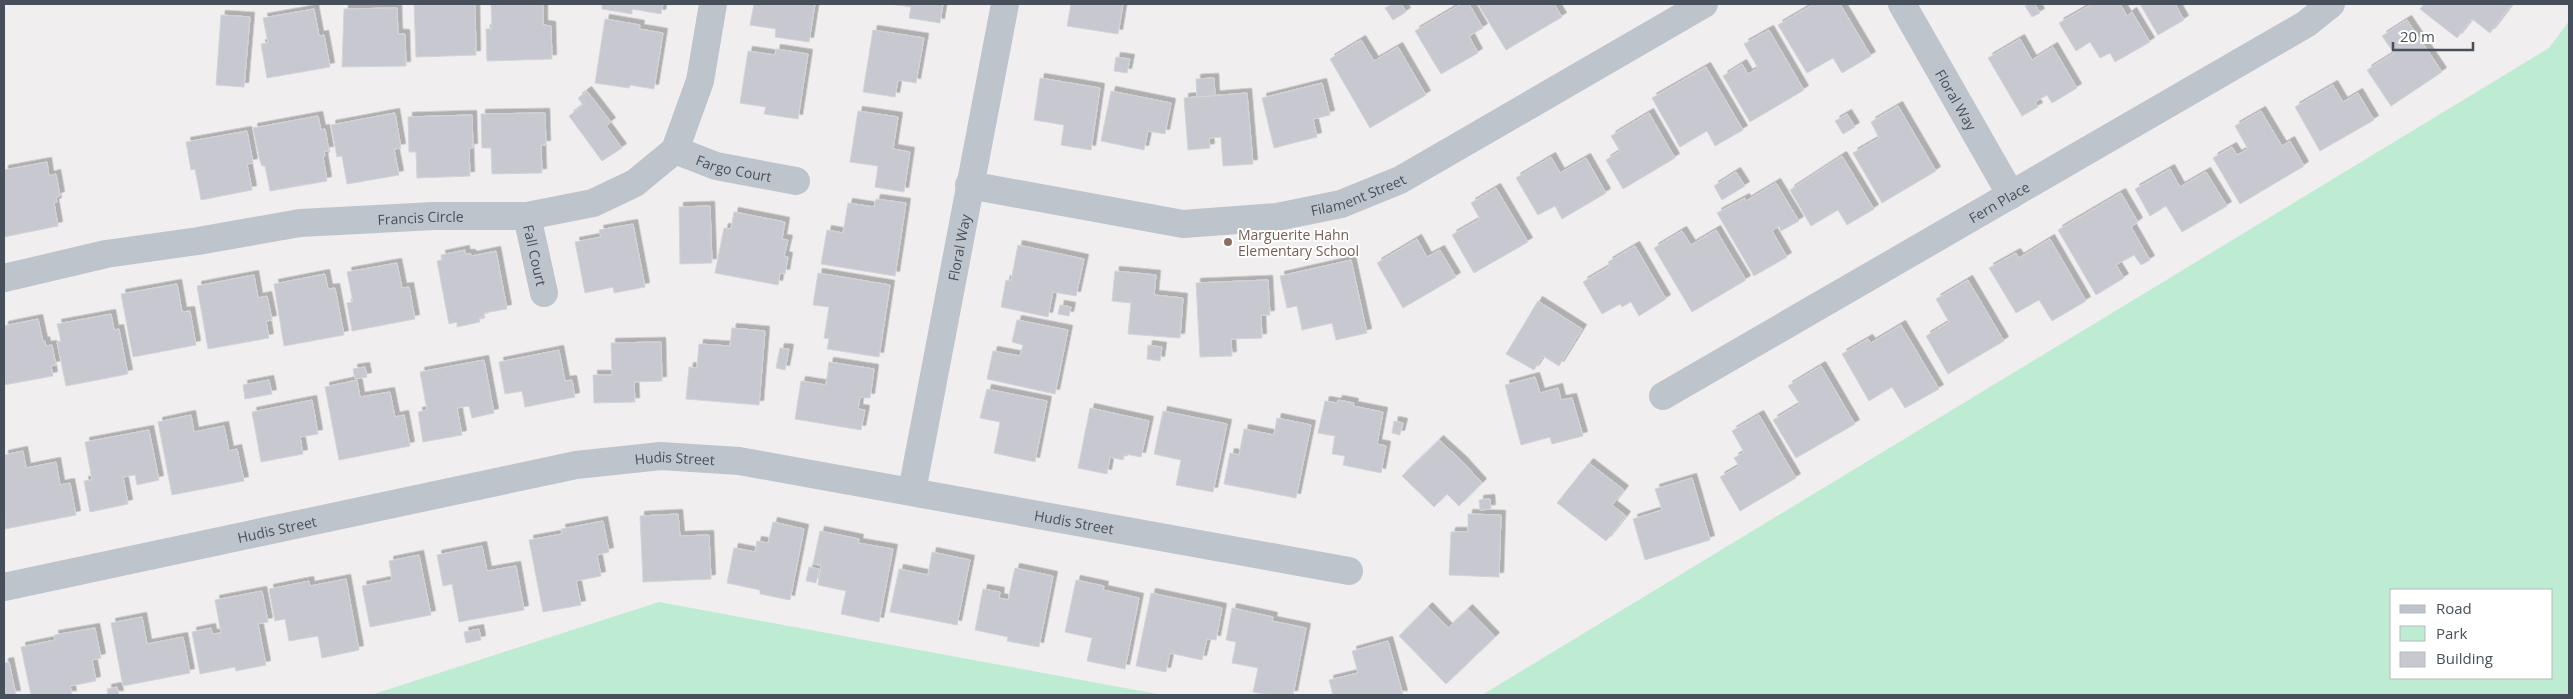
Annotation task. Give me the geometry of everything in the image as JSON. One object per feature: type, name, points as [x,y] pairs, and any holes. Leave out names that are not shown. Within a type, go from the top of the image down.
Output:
[{"type":"street","points":[[675,150],[700,81],[713,4]]},
{"type":"street","name":"Floral Way","points":[[912,491],[1004,4]]},
{"type":"street","name":"Filament Street","points":[[969,185],[1183,224],[1277,217],[1341,204],[1400,180],[1704,4]]},
{"type":"street","name":"Floral Way","points":[[1902,4],[2011,195]]},
{"type":"street","name":"Fern Place","points":[[1664,396],[2306,24],[2332,4]]},
{"type":"street","name":"Fargo Court","points":[[675,150],[716,166],[796,181]]},
{"type":"street","name":"Francis Circle","points":[[4,278],[106,254],[198,241],[300,223],[434,216],[527,216],[592,203],[635,183],[675,150]]},
{"type":"street","name":"Fall Court","points":[[527,216],[544,293]]},
{"type":"street","name":"Hudis Street","points":[[4,587],[576,466],[661,456],[739,461],[1349,571]]},
{"type":"green space","points":[[2569,21],[2569,695],[1482,695],[2549,48]]},
{"type":"green space","points":[[659,602],[1163,695],[371,695]]},
{"type":"building","points":[[414,4],[475,4],[476,55],[416,57]]},
{"type":"building","points":[[491,4],[543,4],[543,25],[551,26],[552,59],[487,61],[486,29],[492,29]]},
{"type":"building","points":[[602,4],[663,4],[661,14],[632,9],[632,14],[602,9]]},
{"type":"building","points":[[754,4],[815,4],[809,42],[775,37],[776,29],[750,25]]},
{"type":"building","points":[[889,4],[943,4],[940,23],[909,18],[911,7]]},
{"type":"building","points":[[1071,4],[1123,4],[1118,34],[1067,26]]},
{"type":"building","points":[[1393,4],[1401,4],[1406,12],[1393,20],[1385,8]]},
{"type":"building","points":[[1461,4],[1469,4],[1483,28],[1469,36],[1478,53],[1441,74],[1415,31]]},
{"type":"building","points":[[1478,4],[1554,4],[1562,17],[1506,50]]},
{"type":"building","points":[[1814,4],[1840,4],[1871,56],[1842,73],[1833,58],[1807,73],[1778,25]]},
{"type":"building","points":[[2035,4],[2040,13],[2032,17],[2025,6]]},
{"type":"building","points":[[2092,4],[2120,4],[2127,16],[2132,12],[2150,42],[2115,62],[2110,53],[2100,58],[2090,42],[2076,51],[2059,23]]},
{"type":"building","points":[[2140,4],[2175,4],[2184,20],[2158,35]]},
{"type":"building","points":[[2424,4],[2512,4],[2490,33],[2472,19],[2457,38],[2420,9]]},
{"type":"building","points":[[397,8],[398,34],[405,34],[406,66],[342,67],[344,9]]},
{"type":"building","points":[[314,9],[319,36],[324,35],[330,67],[267,78],[261,44],[268,43],[263,18]]},
{"type":"building","points":[[221,15],[250,17],[244,87],[216,85]]},
{"type":"building","points":[[605,19],[640,25],[639,29],[663,33],[654,89],[630,85],[629,88],[595,83]]},
{"type":"building","points":[[2407,20],[2442,72],[2391,106],[2367,70],[2394,53],[2382,36]]},
{"type":"building","points":[[873,30],[924,38],[916,83],[898,80],[895,97],[863,92]]},
{"type":"building","points":[[1769,30],[1804,90],[1750,122],[1723,76],[1742,64],[1748,74],[1758,68],[1744,44]]},
{"type":"building","points":[[2020,39],[2032,60],[2053,47],[2077,88],[2052,103],[2047,95],[2035,102],[2038,107],[2022,116],[1988,58]]},
{"type":"building","points":[[1361,40],[1374,61],[1398,47],[1426,95],[1370,128],[1330,59]]},
{"type":"building","points":[[776,49],[808,54],[798,119],[764,114],[766,107],[740,103],[748,51],[775,55]]},
{"type":"building","points":[[1116,57],[1130,59],[1127,73],[1114,71]]},
{"type":"building","points":[[1706,67],[1743,130],[1715,146],[1707,131],[1680,147],[1652,98]]},
{"type":"building","points":[[1040,78],[1100,88],[1091,150],[1061,145],[1064,125],[1034,120]]},
{"type":"building","points":[[1214,78],[1215,96],[1197,97],[1196,79]]},
{"type":"building","points":[[1322,83],[1330,115],[1313,119],[1317,137],[1274,148],[1262,98]]},
{"type":"building","points":[[2333,85],[2343,102],[2358,93],[2374,120],[2320,151],[2295,107]]},
{"type":"building","points":[[587,91],[611,122],[606,126],[622,148],[602,161],[569,116],[583,105],[578,98]]},
{"type":"building","points":[[1111,91],[1171,103],[1165,134],[1148,131],[1144,150],[1101,141]]},
{"type":"building","points":[[1247,93],[1253,164],[1223,166],[1221,137],[1209,138],[1210,148],[1188,150],[1184,98]]},
{"type":"building","points":[[1898,106],[1936,171],[1882,203],[1853,153],[1879,138],[1871,122]]},
{"type":"building","points":[[858,111],[898,117],[893,149],[910,152],[904,192],[875,187],[878,166],[850,162]]},
{"type":"building","points":[[2261,111],[2282,146],[2290,141],[2304,166],[2240,204],[2213,158],[2232,147],[2237,155],[2248,149],[2235,126]]},
{"type":"building","points":[[395,113],[401,148],[394,149],[399,175],[347,184],[342,156],[337,157],[331,125]]},
{"type":"building","points":[[545,113],[546,145],[541,145],[542,173],[492,174],[491,148],[482,148],[481,114]]},
{"type":"building","points":[[1649,113],[1675,158],[1623,189],[1606,160],[1620,151],[1611,136]]},
{"type":"building","points":[[1847,114],[1855,127],[1843,134],[1835,121]]},
{"type":"building","points":[[472,115],[473,148],[469,148],[470,176],[417,178],[416,152],[409,152],[408,117]]},
{"type":"building","points":[[318,116],[321,130],[325,129],[329,151],[324,151],[325,156],[323,157],[327,181],[270,191],[265,166],[262,166],[260,161],[253,128]]},
{"type":"building","points":[[247,131],[253,163],[247,164],[252,190],[201,200],[195,169],[191,170],[186,142]]},
{"type":"building","points":[[1842,156],[1874,209],[1847,225],[1838,210],[1811,226],[1790,190]]},
{"type":"building","points":[[1551,157],[1560,173],[1586,158],[1606,193],[1562,219],[1555,206],[1538,215],[1516,178]]},
{"type":"building","points":[[47,162],[49,176],[56,174],[60,196],[56,197],[57,202],[54,203],[58,226],[4,237],[4,170]]},
{"type":"building","points":[[2170,169],[2180,187],[2206,172],[2227,206],[2182,232],[2166,206],[2150,216],[2135,189]]},
{"type":"building","points":[[1736,172],[1745,186],[1722,200],[1714,186]]},
{"type":"building","points":[[1776,183],[1799,221],[1781,231],[1779,226],[1772,231],[1787,257],[1754,276],[1717,213],[1745,198],[1746,201]]},
{"type":"building","points":[[1496,188],[1528,242],[1474,273],[1452,235],[1480,219],[1471,203]]},
{"type":"building","points":[[2121,193],[2138,222],[2131,227],[2150,260],[2141,265],[2134,255],[2116,265],[2124,278],[2096,295],[2058,230]]},
{"type":"building","points":[[876,199],[906,203],[895,276],[821,264],[827,230],[843,233],[848,203],[874,207]]},
{"type":"building","points":[[710,206],[712,263],[680,264],[679,207]]},
{"type":"building","points":[[734,212],[785,222],[782,239],[788,240],[784,256],[788,257],[785,274],[780,273],[778,285],[715,273],[724,228],[731,229]]},
{"type":"building","points":[[633,224],[645,287],[614,293],[613,287],[585,293],[575,242],[601,237],[599,230]]},
{"type":"building","points":[[1716,230],[1746,280],[1692,312],[1654,248],[1682,231],[1691,245]]},
{"type":"building","points":[[1417,239],[1427,257],[1440,250],[1456,277],[1403,308],[1377,263]]},
{"type":"building","points":[[2050,239],[2086,301],[2052,321],[2039,300],[2016,313],[1989,268],[2016,253],[2019,258]]},
{"type":"building","points":[[1018,245],[1084,259],[1076,296],[1053,292],[1048,317],[1001,307],[1006,280],[1011,281]]},
{"type":"building","points":[[1635,246],[1666,299],[1639,316],[1631,302],[1622,307],[1620,304],[1602,314],[1583,282],[1610,266],[1608,262]]},
{"type":"building","points":[[465,250],[465,254],[471,254],[472,256],[496,251],[507,309],[484,313],[484,317],[479,318],[480,322],[457,327],[457,322],[449,324],[437,261],[442,260],[441,255]]},
{"type":"building","points":[[1351,260],[1367,333],[1336,340],[1332,323],[1302,330],[1297,306],[1287,308],[1280,276]]},
{"type":"building","points":[[397,263],[402,288],[409,287],[415,319],[352,331],[347,303],[353,302],[347,272]]},
{"type":"building","points":[[1115,271],[1156,275],[1154,295],[1183,298],[1180,338],[1128,334],[1131,303],[1112,301]]},
{"type":"building","points":[[818,273],[890,285],[879,357],[827,349],[829,339],[824,338],[829,307],[813,305]]},
{"type":"building","points":[[325,274],[328,289],[335,288],[344,335],[284,346],[274,284]]},
{"type":"building","points":[[254,275],[258,298],[267,296],[272,320],[266,321],[269,338],[208,349],[197,286]]},
{"type":"building","points":[[1268,280],[1270,315],[1261,315],[1262,338],[1231,339],[1232,356],[1200,357],[1196,283]]},
{"type":"building","points":[[1968,280],[2004,341],[1948,374],[1926,336],[1949,322],[1936,299]]},
{"type":"building","points":[[177,284],[182,312],[190,311],[196,345],[133,357],[121,294]]},
{"type":"building","points":[[1538,301],[1582,329],[1559,366],[1543,356],[1534,370],[1506,354]]},
{"type":"building","points":[[1060,305],[1071,307],[1069,316],[1058,314]]},
{"type":"building","points":[[111,314],[114,330],[119,329],[128,374],[66,386],[57,342],[61,341],[57,324]]},
{"type":"building","points":[[38,319],[43,342],[45,341],[46,346],[52,345],[56,365],[51,366],[53,376],[4,385],[4,326]]},
{"type":"building","points":[[1017,320],[1068,330],[1055,394],[987,379],[993,351],[1020,356],[1023,345],[1012,342]]},
{"type":"building","points":[[1901,325],[1939,389],[1905,408],[1892,387],[1869,401],[1842,354],[1868,339],[1871,343]]},
{"type":"building","points":[[732,328],[765,331],[759,405],[686,399],[689,367],[697,368],[699,344],[730,346]]},
{"type":"building","points":[[661,342],[662,381],[634,382],[635,402],[594,403],[593,375],[612,375],[611,343]]},
{"type":"building","points":[[1148,345],[1162,347],[1160,361],[1147,359]]},
{"type":"building","points":[[780,348],[789,349],[785,370],[776,368]]},
{"type":"building","points":[[559,350],[565,381],[572,380],[575,397],[525,407],[522,391],[505,394],[499,362]]},
{"type":"building","points":[[484,360],[494,413],[472,418],[469,406],[457,408],[462,435],[423,442],[418,412],[427,410],[420,372]]},
{"type":"building","points":[[829,362],[874,369],[870,398],[860,397],[858,409],[865,410],[861,430],[795,419],[801,381],[826,385]]},
{"type":"building","points":[[1821,366],[1855,424],[1796,458],[1773,420],[1800,404],[1788,386]]},
{"type":"building","points":[[365,367],[367,377],[355,379],[353,369]]},
{"type":"building","points":[[1535,377],[1540,393],[1558,388],[1561,400],[1572,398],[1583,436],[1552,444],[1550,437],[1521,445],[1505,385]]},
{"type":"building","points":[[269,380],[272,394],[245,399],[243,385]]},
{"type":"building","points":[[357,380],[360,397],[390,392],[395,417],[404,415],[410,446],[339,460],[325,387]]},
{"type":"building","points":[[987,389],[1047,401],[1035,462],[994,453],[1000,422],[980,418]]},
{"type":"building","points":[[312,400],[318,434],[300,437],[303,454],[261,462],[252,412]]},
{"type":"building","points":[[1338,400],[1354,403],[1353,406],[1383,412],[1377,444],[1386,446],[1381,473],[1343,465],[1345,456],[1332,454],[1335,436],[1318,433],[1325,401],[1337,403]]},
{"type":"building","points":[[1090,408],[1149,421],[1141,457],[1125,454],[1123,460],[1110,457],[1107,474],[1078,468]]},
{"type":"building","points":[[1163,411],[1227,424],[1213,492],[1176,485],[1181,460],[1154,454]]},
{"type":"building","points":[[191,415],[194,432],[224,426],[229,451],[237,449],[244,481],[172,495],[158,422]]},
{"type":"building","points":[[1759,415],[1796,478],[1740,511],[1720,477],[1739,466],[1734,458],[1744,452],[1732,431]]},
{"type":"building","points":[[1277,418],[1311,425],[1296,498],[1224,484],[1230,453],[1239,455],[1244,429],[1274,435]]},
{"type":"building","points":[[1394,421],[1403,423],[1400,435],[1392,433]]},
{"type":"building","points":[[149,430],[159,480],[137,485],[135,475],[123,477],[128,504],[90,512],[84,481],[92,480],[85,442]]},
{"type":"building","points":[[1439,440],[1482,483],[1459,506],[1447,494],[1434,507],[1402,476]]},
{"type":"building","points":[[23,451],[26,468],[56,462],[60,485],[70,483],[76,515],[5,529],[4,455]]},
{"type":"building","points":[[1589,463],[1624,490],[1612,505],[1626,516],[1606,541],[1557,503]]},
{"type":"building","points":[[1692,478],[1710,540],[1645,560],[1633,519],[1662,510],[1655,489]]},
{"type":"building","points":[[1490,499],[1491,509],[1480,510],[1479,500]]},
{"type":"building","points":[[678,514],[680,536],[709,535],[711,579],[643,582],[640,516]]},
{"type":"building","points":[[1468,514],[1501,515],[1499,577],[1449,575],[1451,532],[1468,532]]},
{"type":"building","points":[[603,521],[609,552],[597,555],[601,576],[576,581],[581,605],[543,612],[529,540],[562,534],[561,529]]},
{"type":"building","points":[[773,522],[804,529],[790,600],[760,594],[760,590],[727,583],[734,548],[755,552],[757,541],[768,543]]},
{"type":"building","points":[[820,531],[859,539],[858,543],[893,549],[879,622],[841,614],[846,591],[818,585],[821,565],[813,564]]},
{"type":"building","points":[[482,546],[487,571],[516,566],[524,610],[459,622],[452,584],[443,586],[437,555]]},
{"type":"building","points":[[932,552],[970,560],[957,625],[890,612],[899,569],[928,575]]},
{"type":"building","points":[[419,555],[431,615],[370,627],[362,586],[392,580],[389,561]]},
{"type":"building","points":[[809,567],[819,569],[816,583],[806,581]]},
{"type":"building","points":[[1015,568],[1053,576],[1039,647],[1007,641],[1008,637],[975,630],[983,589],[1000,592],[999,598],[1008,600]]},
{"type":"building","points":[[346,579],[359,650],[322,658],[318,636],[289,641],[285,619],[275,621],[269,589],[309,581],[310,586]]},
{"type":"building","points":[[1076,580],[1104,586],[1103,590],[1139,598],[1125,669],[1087,661],[1092,638],[1065,632]]},
{"type":"building","points":[[262,591],[268,622],[258,624],[266,665],[236,671],[235,667],[200,674],[192,632],[211,628],[212,634],[221,633],[215,600]]},
{"type":"building","points":[[1151,593],[1222,608],[1216,640],[1207,639],[1202,660],[1170,653],[1166,672],[1136,666]]},
{"type":"building","points":[[1428,607],[1448,628],[1468,609],[1495,637],[1446,684],[1399,636]]},
{"type":"building","points":[[1232,608],[1273,617],[1272,621],[1306,628],[1293,695],[1270,695],[1253,692],[1258,668],[1232,663],[1236,642],[1226,640]]},
{"type":"building","points":[[142,617],[147,644],[183,637],[190,673],[123,686],[111,623]]},
{"type":"building","points":[[95,628],[101,658],[92,660],[96,681],[70,686],[72,695],[31,695],[21,647],[55,640],[54,635]]},
{"type":"building","points":[[479,629],[481,640],[466,643],[464,632]]},
{"type":"building","points":[[1388,641],[1403,695],[1333,695],[1329,680],[1358,673],[1352,651]]},
{"type":"building","points":[[9,662],[16,695],[4,695],[4,663]]},
{"type":"building","points":[[117,687],[119,695],[108,695],[107,689]]},
{"type":"place","name":"Marguerite Hahn Elementary School","points":[[1228,242]]}]
